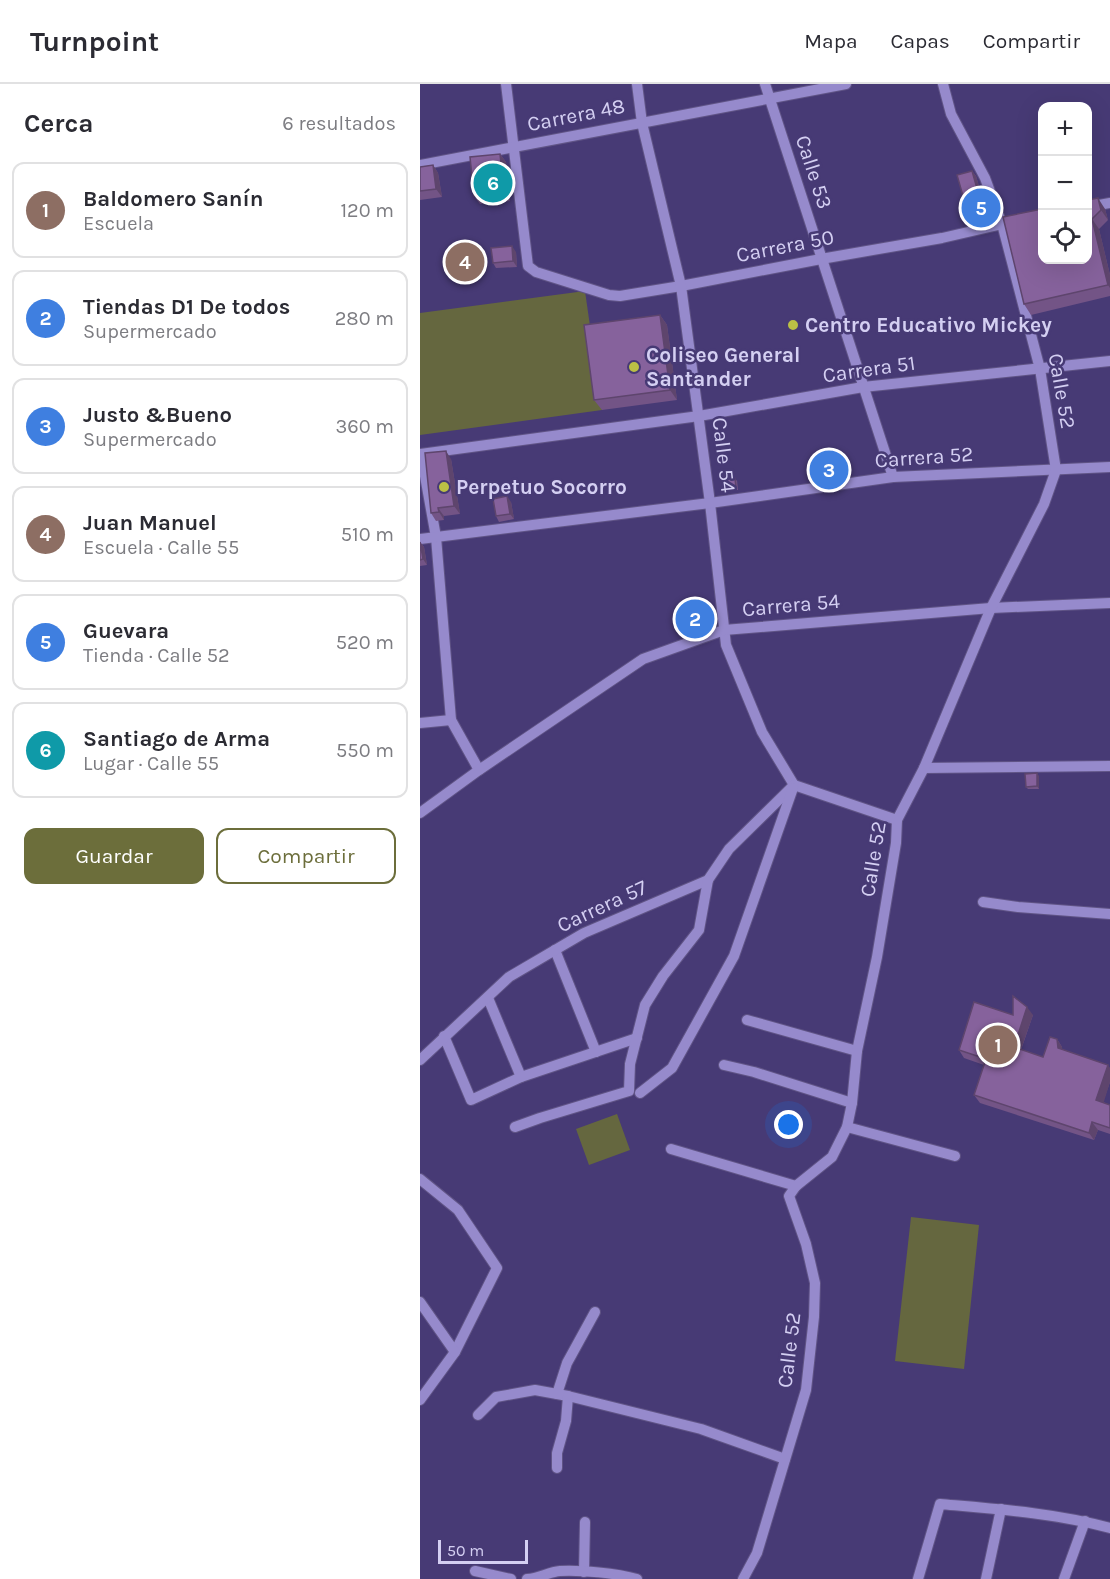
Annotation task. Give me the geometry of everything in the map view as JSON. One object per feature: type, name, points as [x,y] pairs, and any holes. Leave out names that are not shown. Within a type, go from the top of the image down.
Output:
[{"type":"street","points":[[506,84],[514,147]]},
{"type":"street","name":"Calle 54","points":[[637,84],[642,123],[681,286],[726,645],[762,732],[794,785]]},
{"type":"street","name":"Calle 53","points":[[765,84],[892,477]]},
{"type":"street","name":"Carrera 48","points":[[420,165],[846,84]]},
{"type":"street","name":"Calle 52","points":[[743,1579],[757,1553],[806,1390],[814,1317],[815,1283],[806,1244],[789,1196],[796,1186],[832,1157],[848,1127],[857,1051],[877,957],[896,843],[897,820],[924,768],[991,608],[1044,504],[1056,470],[1040,369],[1002,224],[985,178],[951,114],[944,84]]},
{"type":"street","name":"Carrera 50","points":[[514,147],[528,266],[536,272],[609,295],[620,296],[681,286],[942,238],[1022,220]]},
{"type":"street","points":[[1092,206],[1110,203]]},
{"type":"street","name":"Carrera 51","points":[[420,454],[699,416],[863,387],[1110,361]]},
{"type":"street","points":[[420,454],[436,537],[451,720],[479,770]]},
{"type":"street","name":"Carrera 52","points":[[420,539],[710,503],[892,477],[1110,467]]},
{"type":"street","name":"Carrera 54","points":[[420,813],[479,770],[643,659],[724,630],[991,608],[1110,603]]},
{"type":"street","points":[[420,723],[451,720]]},
{"type":"street","points":[[924,768],[1110,766]]},
{"type":"street","points":[[794,785],[897,820]]},
{"type":"street","points":[[634,1092],[630,1064],[645,1005],[663,976],[699,930],[708,880],[729,849],[794,785]]},
{"type":"street","points":[[515,1127],[634,1092],[672,1068],[734,956],[794,785]]},
{"type":"street","name":"Carrera 57","points":[[420,1060],[509,977],[584,933],[708,880]]},
{"type":"street","points":[[983,902],[1110,914]]},
{"type":"street","points":[[555,950],[596,1052]]},
{"type":"street","points":[[488,998],[521,1077]]},
{"type":"street","points":[[747,1020],[857,1051]]},
{"type":"street","points":[[444,1036],[471,1100],[521,1077],[637,1038]]},
{"type":"street","points":[[724,1065],[754,1072],[852,1103]]},
{"type":"street","points":[[848,1127],[955,1156]]},
{"type":"street","points":[[670,1149],[796,1186]]},
{"type":"street","points":[[420,1179],[458,1210],[497,1268],[455,1352],[420,1399]]},
{"type":"street","points":[[420,1302],[455,1352]]},
{"type":"street","points":[[557,1394],[567,1363],[595,1312]]},
{"type":"street","points":[[478,1415],[496,1397],[535,1390],[701,1429],[785,1459]]},
{"type":"street","points":[[557,1468],[557,1453],[566,1421],[568,1396]]},
{"type":"street","points":[[918,1579],[940,1504],[1001,1509],[1085,1521],[1110,1528]]},
{"type":"street","points":[[986,1579],[1001,1509]]},
{"type":"street","points":[[1064,1579],[1085,1521]]},
{"type":"street","points":[[584,1572],[585,1522]]},
{"type":"street","points":[[475,1571],[511,1579]]},
{"type":"street","points":[[527,1579],[534,1579],[557,1571],[628,1576],[637,1579]]},
{"type":"green space","points":[[585,291],[602,410],[420,435],[420,313]]},
{"type":"green space","points":[[617,1114],[630,1150],[589,1165],[576,1129]]},
{"type":"green space","points":[[911,1217],[979,1225],[964,1369],[895,1361]]},
{"type":"building","points":[[500,154],[504,193],[474,196],[470,157]]},
{"type":"building","points":[[433,165],[436,189],[420,191],[420,167]]},
{"type":"building","points":[[972,171],[982,206],[967,210],[957,175]]},
{"type":"building","points":[[1098,198],[1101,210],[1092,219],[1092,210],[1092,199]]},
{"type":"building","points":[[1038,210],[1038,264],[1092,264],[1092,219],[1108,285],[1024,304],[1003,217]]},
{"type":"building","points":[[512,246],[513,261],[493,263],[491,248]]},
{"type":"building","name":"Coliseo General Santander","points":[[660,315],[670,390],[594,400],[584,325]]},
{"type":"building","name":"Perpetuo Socorro","points":[[446,451],[454,506],[438,508],[439,512],[431,513],[425,453]]},
{"type":"building","points":[[735,478],[736,488],[725,489],[723,479]]},
{"type":"building","points":[[507,496],[510,514],[496,516],[493,499]]},
{"type":"building","points":[[420,542],[423,559],[420,560]]},
{"type":"building","points":[[698,604],[703,616],[684,623],[679,612]]},
{"type":"building","points":[[1037,773],[1037,786],[1026,787],[1025,774]]},
{"type":"building","points":[[1013,996],[1027,1007],[1014,1047],[1043,1057],[1050,1037],[1057,1039],[1058,1048],[1108,1065],[1096,1100],[1110,1105],[1110,1128],[1092,1122],[1089,1133],[974,1095],[986,1059],[959,1050],[974,1002],[1013,1015]]},
{"type":"place","name":"Santiago de Arma","points":[[493,183]]},
{"type":"place","name":"Guevara","points":[[981,208]]},
{"type":"place","name":"Juan Manuel","points":[[465,262]]},
{"type":"place","name":"Centro Educativo Mickey","points":[[793,325]]},
{"type":"place","name":"Coliseo General Santander","points":[[634,367]]},
{"type":"place","name":"Justo &Bueno","points":[[829,470]]},
{"type":"place","name":"Perpetuo Socorro","points":[[444,487]]},
{"type":"place","name":"Tiendas D1 De todos","points":[[695,619]]},
{"type":"place","name":"Baldomero Sanín","points":[[998,1045]]}]
